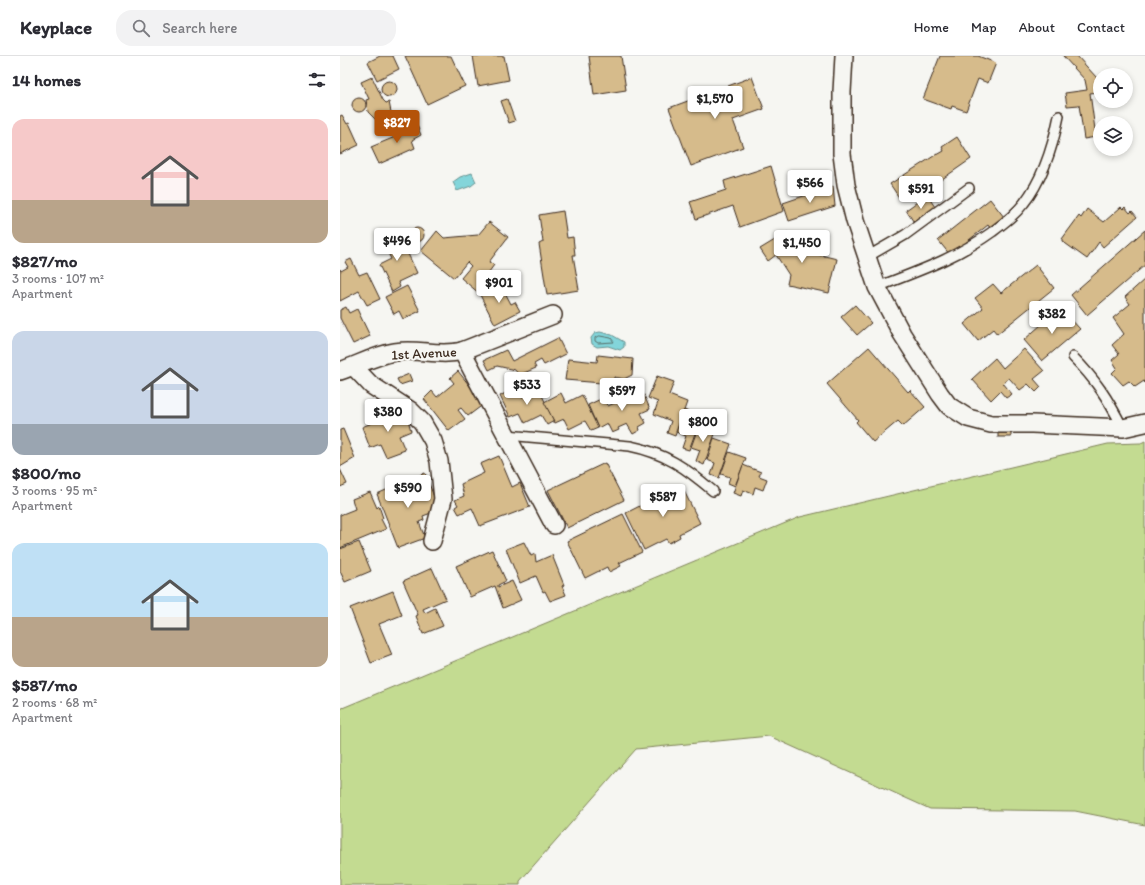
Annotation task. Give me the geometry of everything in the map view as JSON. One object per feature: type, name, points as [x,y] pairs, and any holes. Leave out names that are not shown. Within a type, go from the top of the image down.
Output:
[{"type":"street","points":[[844,56],[842,92],[842,154],[846,185],[855,221],[877,287],[918,361],[949,406],[968,418],[991,424],[1032,424],[1123,428],[1145,423]]},
{"type":"street","name":"1st Avenue","points":[[347,369],[370,359],[394,352],[411,350],[454,354],[462,352],[553,315]]},
{"type":"street","points":[[462,352],[554,525]]},
{"type":"street","points":[[347,369],[411,411],[422,422],[433,441],[439,461],[443,499],[432,541]]},
{"type":"lane","points":[[877,287],[936,265],[975,244],[1011,218],[1024,203],[1040,177],[1055,134],[1059,116]]},
{"type":"lane","points":[[867,257],[905,235],[969,188]]},
{"type":"lane","points":[[1073,357],[1091,375],[1106,396],[1123,428]]},
{"type":"lane","points":[[507,435],[630,446],[646,449],[678,464],[713,491]]},
{"type":"green space","points":[[1145,441],[1145,825],[1075,811],[930,809],[769,736],[636,749],[520,881],[520,885],[340,885],[340,709],[800,517],[1108,444],[1141,443]]},
{"type":"water","points":[[472,173],[476,182],[471,186],[457,191],[453,182],[460,177]]},
{"type":"water","points":[[600,332],[612,335],[624,342],[624,347],[620,350],[608,346],[597,347],[592,344],[591,338],[595,333]]},
{"type":"building","points":[[380,56],[393,56],[399,69],[377,80],[368,62]]},
{"type":"building","points":[[405,56],[451,56],[465,86],[427,104]]},
{"type":"building","points":[[473,56],[504,56],[509,80],[478,86]]},
{"type":"building","points":[[589,56],[621,56],[626,90],[594,95]]},
{"type":"building","points":[[940,56],[978,56],[996,63],[988,83],[978,79],[966,111],[952,106],[951,109],[923,99]]},
{"type":"building","points":[[1063,56],[1077,56],[1093,74],[1093,93],[1090,93],[1093,116],[1093,138],[1084,139],[1079,105],[1067,106],[1065,93],[1087,90],[1085,80]]},
{"type":"building","points":[[372,77],[383,100],[386,103],[389,102],[391,112],[383,118],[375,119],[368,112],[366,100],[369,99],[361,82]]},
{"type":"building","points":[[752,77],[764,109],[733,120],[743,147],[691,166],[669,108]]},
{"type":"building","points":[[389,81],[396,86],[397,89],[392,96],[389,97],[382,92],[381,89],[386,82]]},
{"type":"building","points":[[359,98],[364,100],[366,105],[364,110],[359,112],[354,110],[352,105],[354,100]]},
{"type":"building","points":[[507,99],[515,121],[509,123],[501,101]]},
{"type":"building","points":[[342,115],[347,124],[349,123],[359,145],[340,154],[340,116]]},
{"type":"building","points":[[416,123],[421,135],[412,140],[415,148],[379,164],[371,147],[395,137],[393,133]]},
{"type":"building","points":[[957,137],[971,159],[922,193],[918,187],[900,199],[890,184],[944,151],[942,147]]},
{"type":"building","points":[[771,166],[784,211],[740,227],[733,206],[696,219],[690,202],[726,190],[724,181]]},
{"type":"building","points":[[833,186],[835,206],[789,221],[783,203]]},
{"type":"building","points":[[927,195],[937,210],[915,224],[906,210]]},
{"type":"building","points":[[990,199],[1004,217],[990,228],[988,225],[950,255],[938,240]]},
{"type":"building","points":[[1121,207],[1123,209],[1125,207],[1130,213],[1132,211],[1137,217],[1103,247],[1099,242],[1087,259],[1062,241],[1079,216],[1081,218],[1087,209],[1104,222]]},
{"type":"building","points":[[563,211],[567,238],[573,237],[575,255],[573,255],[579,290],[547,295],[539,244],[543,242],[539,215]]},
{"type":"building","points":[[489,222],[508,237],[489,262],[494,265],[486,276],[492,281],[485,291],[480,294],[461,278],[471,266],[467,262],[454,278],[421,251],[437,231],[444,238],[478,235]]},
{"type":"building","points":[[414,228],[420,228],[424,232],[424,238],[420,242],[414,242],[410,238],[410,232]]},
{"type":"building","points":[[1145,230],[1145,265],[1087,315],[1071,295]]},
{"type":"building","points":[[398,231],[417,273],[398,282],[400,287],[392,292],[379,265],[391,259],[381,239]]},
{"type":"building","points":[[788,232],[800,250],[837,259],[829,293],[787,284],[789,275],[776,255],[768,261],[760,249]]},
{"type":"building","points":[[351,259],[359,275],[367,272],[380,299],[367,305],[359,291],[340,301],[340,269],[341,271],[348,267],[345,262]]},
{"type":"building","points":[[1036,265],[1054,288],[997,334],[993,329],[978,341],[964,324],[983,308],[975,298],[993,284],[1001,293]]},
{"type":"building","points":[[1145,279],[1145,383],[1144,381],[1135,387],[1129,381],[1123,385],[1112,373],[1117,368],[1112,360],[1119,354],[1112,345],[1124,334],[1113,318],[1130,304],[1125,297]]},
{"type":"building","points":[[500,283],[511,304],[515,302],[520,311],[495,324],[480,295]]},
{"type":"building","points":[[407,286],[420,311],[403,319],[399,311],[394,314],[385,297]]},
{"type":"building","points":[[855,305],[871,323],[857,335],[841,317]]},
{"type":"building","points":[[346,307],[349,313],[357,309],[370,336],[353,344],[340,318],[340,310]]},
{"type":"building","points":[[1059,309],[1067,319],[1069,317],[1080,329],[1042,361],[1024,340]]},
{"type":"building","points":[[558,338],[566,354],[544,365],[541,360],[534,364],[536,368],[519,375],[515,370],[497,366],[489,370],[484,360],[506,350],[512,361]]},
{"type":"building","points":[[869,347],[908,392],[910,390],[925,407],[903,426],[898,421],[873,442],[856,422],[858,420],[827,384]]},
{"type":"building","points":[[1024,349],[1044,371],[1034,379],[1041,387],[1036,392],[1028,384],[1020,390],[1009,378],[1003,383],[1012,394],[1006,398],[1000,391],[991,400],[972,379],[995,358],[1003,368]]},
{"type":"building","points":[[598,355],[633,359],[632,375],[624,379],[614,377],[614,384],[565,380],[568,359],[597,362]]},
{"type":"building","points":[[458,371],[484,404],[468,416],[461,408],[458,410],[465,419],[449,431],[424,399],[432,391],[437,397],[454,383],[450,378]]},
{"type":"building","points":[[409,374],[412,381],[400,385],[397,379]]},
{"type":"building","points":[[657,376],[674,382],[669,395],[687,402],[675,436],[667,433],[671,421],[654,414],[658,402],[648,398]]},
{"type":"building","points":[[640,386],[650,409],[641,413],[646,423],[639,427],[640,430],[633,434],[627,424],[618,428],[619,430],[612,433],[607,423],[598,428],[588,405],[605,397],[608,406],[625,398],[623,394]]},
{"type":"building","points":[[517,387],[522,397],[539,389],[554,421],[547,425],[541,415],[525,423],[520,413],[510,417],[500,396]]},
{"type":"building","points":[[561,393],[566,403],[582,395],[598,428],[591,431],[585,421],[569,429],[564,419],[555,423],[544,402]]},
{"type":"building","points":[[403,410],[407,416],[411,431],[399,436],[405,450],[386,457],[380,444],[370,448],[362,427]]},
{"type":"building","points":[[684,410],[701,417],[689,450],[682,448],[686,436],[676,432]]},
{"type":"building","points":[[699,425],[716,431],[704,465],[696,461],[700,450],[691,447]]},
{"type":"building","points":[[998,428],[1011,428],[1011,437],[998,437]]},
{"type":"building","points":[[343,429],[355,458],[340,467],[340,430]]},
{"type":"building","points":[[714,438],[731,444],[719,478],[711,475],[715,463],[707,460]]},
{"type":"building","points":[[729,452],[746,458],[735,486],[728,483],[730,477],[721,474]]},
{"type":"building","points":[[499,456],[512,487],[520,483],[530,507],[480,526],[472,508],[459,514],[455,507],[458,505],[455,500],[464,496],[461,484],[484,473],[480,464]]},
{"type":"building","points":[[605,463],[624,500],[567,528],[548,490]]},
{"type":"building","points":[[743,465],[761,472],[759,476],[767,479],[763,490],[755,487],[753,494],[743,490],[741,496],[733,493]]},
{"type":"building","points":[[340,469],[347,484],[340,487]]},
{"type":"building","points":[[425,473],[439,510],[423,516],[424,520],[419,522],[425,538],[398,548],[377,494]]},
{"type":"building","points":[[681,485],[700,523],[679,534],[680,537],[669,543],[666,539],[644,550],[626,513]]},
{"type":"building","points":[[370,492],[377,508],[379,506],[383,518],[381,519],[386,529],[340,548],[340,515],[355,509],[352,499]]},
{"type":"building","points":[[623,514],[642,552],[619,563],[621,566],[609,572],[607,567],[585,578],[567,541]]},
{"type":"building","points":[[359,542],[371,571],[345,582],[340,571],[340,549]]},
{"type":"building","points":[[524,542],[531,556],[535,554],[536,562],[552,555],[564,585],[562,586],[566,595],[550,601],[545,591],[543,592],[536,576],[520,583],[506,549]]},
{"type":"building","points":[[492,550],[506,581],[498,585],[498,587],[512,581],[521,600],[503,608],[495,586],[470,597],[456,566]]},
{"type":"building","points":[[432,568],[446,599],[423,609],[425,613],[435,608],[443,626],[423,634],[416,616],[418,615],[403,581]]},
{"type":"building","points":[[393,591],[402,615],[379,624],[392,655],[371,663],[350,608]]}]
